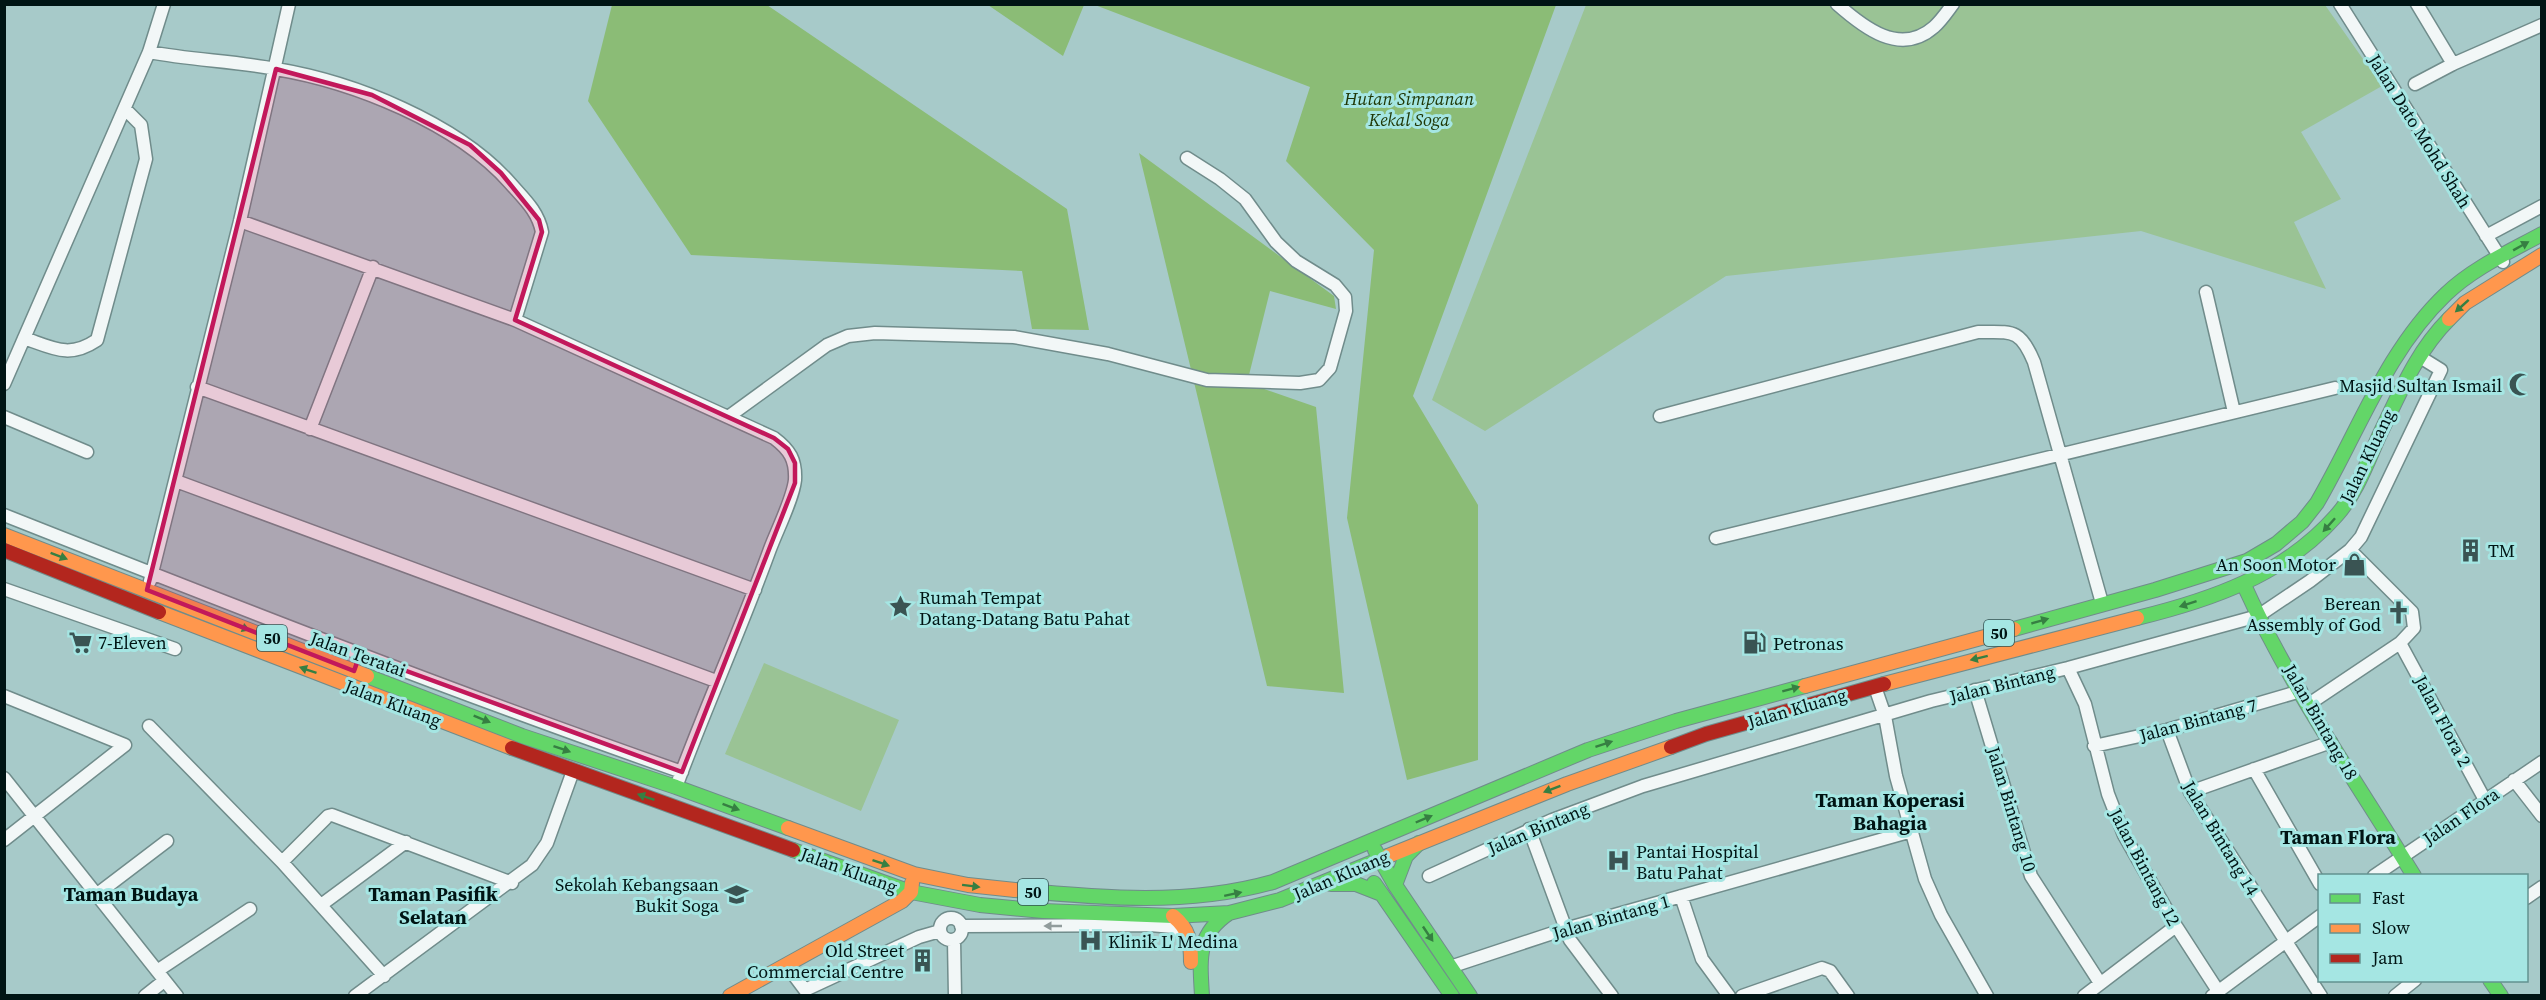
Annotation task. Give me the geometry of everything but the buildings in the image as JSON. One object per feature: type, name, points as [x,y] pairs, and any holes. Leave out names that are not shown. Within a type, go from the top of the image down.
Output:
[{"type":"main road","name":"Jalan Kluang","points":[[4,535],[147,590],[358,660],[522,736],[676,787],[914,874],[941,882],[1018,891],[1154,899],[1202,899],[1251,890],[1610,742],[1686,718],[2247,561],[2276,544],[2302,522],[2330,483],[2397,351],[2446,294],[2476,271],[2541,234]]},
{"type":"main road","name":"Jalan Kluang","points":[[4,550],[267,656],[573,771],[911,892],[980,905],[1173,916],[1229,912],[1280,900],[1318,886],[1422,841],[1633,758],[1706,734],[2166,611],[2244,585],[2297,553],[2337,516],[2352,494],[2395,400],[2440,328],[2465,303],[2541,255]]},
{"type":"main road","name":"Jalan Bintang 18","points":[[2244,585],[2258,616],[2301,691],[2400,857]]},
{"type":"main road","points":[[676,787],[682,802],[702,816]]},
{"type":"main road","points":[[1395,885],[1406,856],[1422,841]]},
{"type":"main road","points":[[1370,842],[1395,885],[1470,996]]},
{"type":"main road","points":[[1355,848],[1379,892],[1452,996]]},
{"type":"main road","points":[[2400,857],[2413,874]]},
{"type":"main road","points":[[730,996],[902,901],[911,892],[914,874]]},
{"type":"main road","points":[[1318,886],[1350,882],[1365,885],[1379,892]]},
{"type":"main road","points":[[1202,996],[1202,945],[1209,927],[1229,912]]},
{"type":"main road","points":[[1173,916],[1188,928],[1191,940],[1191,996]]},
{"type":"main road","points":[[2491,982],[2501,996]]},
{"type":"street","points":[[4,384],[149,52],[164,4]]},
{"type":"street","points":[[147,590],[240,220],[289,4]]},
{"type":"street","points":[[1838,4],[1866,29],[1884,37],[1906,39],[1926,33],[1935,27],[1953,4]]},
{"type":"street","name":"Jalan Dato Mohd Shah","points":[[2340,4],[2510,273]]},
{"type":"street","points":[[2417,4],[2453,64]]},
{"type":"street","points":[[2415,84],[2453,64],[2541,25]]},
{"type":"street","points":[[149,52],[276,69],[332,81],[392,105],[453,135],[487,159],[536,212],[542,232],[515,320]]},
{"type":"street","points":[[24,338],[58,350],[82,351],[97,340],[146,159],[141,125],[124,109]]},
{"type":"street","points":[[728,417],[827,345],[848,336],[875,333],[1014,338],[1108,354],[1160,370],[1207,380],[1300,383],[1320,380],[1330,368],[1346,311],[1345,297],[1335,285],[1296,261],[1276,242],[1245,199],[1220,179],[1187,158]]},
{"type":"street","points":[[2486,236],[2541,206]]},
{"type":"street","points":[[240,220],[515,320],[774,438],[788,449],[795,463],[795,483],[676,787]]},
{"type":"street","points":[[310,429],[373,267]]},
{"type":"street","points":[[2206,292],[2234,412]]},
{"type":"street","points":[[1660,416],[1978,332],[2008,332],[2025,340],[2034,362],[2102,603]]},
{"type":"street","name":"Jalan Bintang","points":[[1429,876],[1529,829],[1643,786],[1975,690],[2068,668],[2258,616],[2310,581],[2350,550],[2369,522],[2441,370],[2420,357]]},
{"type":"street","points":[[197,387],[755,590]]},
{"type":"street","points":[[1716,538],[2060,457],[2335,388]]},
{"type":"street","points":[[4,417],[87,452]]},
{"type":"street","points":[[176,481],[716,681]]},
{"type":"street","name":"Jalan Teratai","points":[[4,515],[279,625],[358,660],[682,772]]},
{"type":"street","points":[[2309,704],[2400,643],[2414,628],[2412,612],[2350,550]]},
{"type":"street","points":[[4,589],[175,649]]},
{"type":"street","name":"Jalan Flora 2","points":[[2400,643],[2485,800]]},
{"type":"street","name":"Jalan Bintang 12","points":[[2068,668],[2085,704],[2094,746],[2116,817],[2176,926],[2220,992]]},
{"type":"street","points":[[1875,687],[1885,716],[1896,776],[1926,879],[1941,915],[1987,996]]},
{"type":"street","name":"Jalan Bintang 10","points":[[1975,690],[2031,876],[2100,983]]},
{"type":"street","name":"Jalan Bintang 7","points":[[2094,746],[2167,730],[2301,691]]},
{"type":"street","points":[[4,696],[125,745],[4,840]]},
{"type":"street","points":[[149,726],[282,862],[384,976]]},
{"type":"street","name":"Jalan Bintang 14","points":[[2167,730],[2190,792],[2320,996]]},
{"type":"street","points":[[2190,792],[2331,742]]},
{"type":"street","name":"Jalan Flora","points":[[2377,874],[2541,762]]},
{"type":"street","points":[[2254,769],[2318,882]]},
{"type":"street","points":[[355,996],[512,883],[532,865],[543,850],[573,771]]},
{"type":"street","points":[[4,778],[177,996]]},
{"type":"street","points":[[2514,780],[2541,816]]},
{"type":"street","points":[[282,862],[328,816],[337,816],[512,883]]},
{"type":"street","points":[[1529,829],[1570,940],[1612,996]]},
{"type":"street","name":"Jalan Bintang 1","points":[[1450,967],[1565,929],[1912,831]]},
{"type":"street","points":[[96,895],[167,841]]},
{"type":"street","points":[[321,905],[406,842]]},
{"type":"street","points":[[2528,897],[2541,887]]},
{"type":"street","points":[[1681,896],[1702,959],[1729,996]]},
{"type":"street","points":[[145,996],[160,976],[250,909]]},
{"type":"street","points":[[2220,992],[2318,917]]},
{"type":"street","points":[[950,918],[957,920],[961,926],[960,936],[954,940],[944,938],[940,931],[941,924],[950,918]]},
{"type":"street","points":[[961,926],[1150,925],[1173,927],[1191,940]]},
{"type":"street","points":[[2084,996],[2176,926]]},
{"type":"street","points":[[787,966],[805,990],[919,937],[940,931]]},
{"type":"street","points":[[954,940],[956,996]]},
{"type":"street","points":[[1742,996],[1822,969],[1830,971],[1848,996]]},
{"type":"street","points":[[2395,996],[2414,982]]},
{"type":"highlighted area","points":[[276,69],[372,95],[470,145],[501,173],[539,220],[542,232],[515,320],[774,438],[788,449],[795,463],[795,483],[682,772],[360,654],[354,671],[147,590]]},
{"type":"green space","points":[[612,5],[767,5],[1067,209],[1089,330],[1032,329],[1022,271],[691,255],[588,101]]},
{"type":"green space","points":[[988,5],[1084,5],[1063,56]]},
{"type":"green space","name":"Hutan Simpanan Kekal Soga","points":[[1095,5],[1556,5],[1413,396],[1478,505],[1478,760],[1407,780],[1347,518],[1374,250],[1286,161],[1310,87]]},
{"type":"green space","points":[[1586,5],[2325,5],[2382,86],[2301,132],[2341,199],[2294,222],[2326,289],[2141,231],[1726,276],[1485,431],[1432,400]]},
{"type":"green space","points":[[1139,153],[1334,296],[1336,309],[1270,291],[1247,383],[1316,407],[1344,693],[1267,686]]},
{"type":"green space","points":[[764,663],[899,720],[861,811],[725,754]]},
{"type":"traffic: fast","points":[[2014,629],[2155,590],[2247,561],[2276,544],[2302,522],[2317,503],[2374,394],[2406,341],[2425,316],[2446,294],[2468,276],[2542,234]]},
{"type":"traffic: fast","points":[[2137,618],[2192,603],[2245,582],[2270,569],[2316,537],[2349,498],[2409,374],[2427,345],[2449,319]]},
{"type":"traffic: fast","points":[[2244,585],[2262,623],[2324,733],[2413,874]]},
{"type":"traffic: fast","points":[[367,676],[522,736],[676,787],[788,828]]},
{"type":"traffic: fast","points":[[1015,890],[1080,896],[1145,898],[1209,894],[1241,890],[1273,882],[1588,750],[1676,721],[1805,686]]},
{"type":"traffic: fast","points":[[1395,885],[1406,856],[1419,843]]},
{"type":"traffic: fast","points":[[793,850],[911,892],[980,905],[1043,911],[1173,916],[1229,913],[1280,900],[1388,856]]},
{"type":"traffic: fast","points":[[1375,850],[1395,885],[1470,996]]},
{"type":"traffic: fast","points":[[1374,883],[1452,996]]},
{"type":"traffic: fast","points":[[1331,884],[1356,884],[1379,893]]},
{"type":"traffic: fast","points":[[1202,996],[1201,960],[1205,939],[1218,921],[1229,913]]},
{"type":"traffic: fast","points":[[2491,982],[2501,996]]},
{"type":"traffic: slow","points":[[2449,319],[2465,303],[2542,255]]},
{"type":"traffic: slow","points":[[4,535],[367,676]]},
{"type":"traffic: slow","points":[[159,612],[512,748]]},
{"type":"traffic: slow","points":[[1884,684],[2137,618]]},
{"type":"traffic: slow","points":[[1805,686],[2014,629]]},
{"type":"traffic: slow","points":[[1388,856],[1567,784],[1671,747]]},
{"type":"traffic: slow","points":[[788,828],[914,874],[968,885],[1015,890]]},
{"type":"traffic: slow","points":[[730,996],[902,901],[911,892],[912,883]]},
{"type":"traffic: slow","points":[[1173,916],[1183,926],[1188,936],[1191,962]]},
{"type":"traffic: jam","points":[[4,550],[159,612]]},
{"type":"traffic: jam","points":[[1671,747],[1706,734],[1884,684]]},
{"type":"traffic: jam","points":[[512,748],[793,850]]},
{"type":"place","name":"Masjid Sultan Ismail","points":[[2520,385]]},
{"type":"place","name":"TM","points":[[2470,550]]},
{"type":"place","name":"An Soon Motor","points":[[2354,564]]},
{"type":"place","name":"Rumah Tempat Datang-Datang Batu Pahat","points":[[901,607]]},
{"type":"place","name":"Berean Assembly of God","points":[[2399,613]]},
{"type":"place","name":"7-Eleven","points":[[80,642]]},
{"type":"place","name":"Petronas","points":[[1755,643]]},
{"type":"place","name":"Pantai Hospital Batu Pahat","points":[[1618,861]]},
{"type":"place","name":"Sekolah Kebangsaan Bukit Soga","points":[[737,894]]},
{"type":"place","name":"Klinik L' Medina","points":[[1090,941]]},
{"type":"place","name":"Old Street Commercial Centre","points":[[922,960]]},
{"type":"district","name":"Taman Koperasi Bahagia","points":[[1890,812]]},
{"type":"district","name":"Taman Flora","points":[[2338,837]]},
{"type":"district","name":"Taman Budaya","points":[[131,894]]},
{"type":"district","name":"Taman Pasifik Selatan","points":[[433,906]]}]
